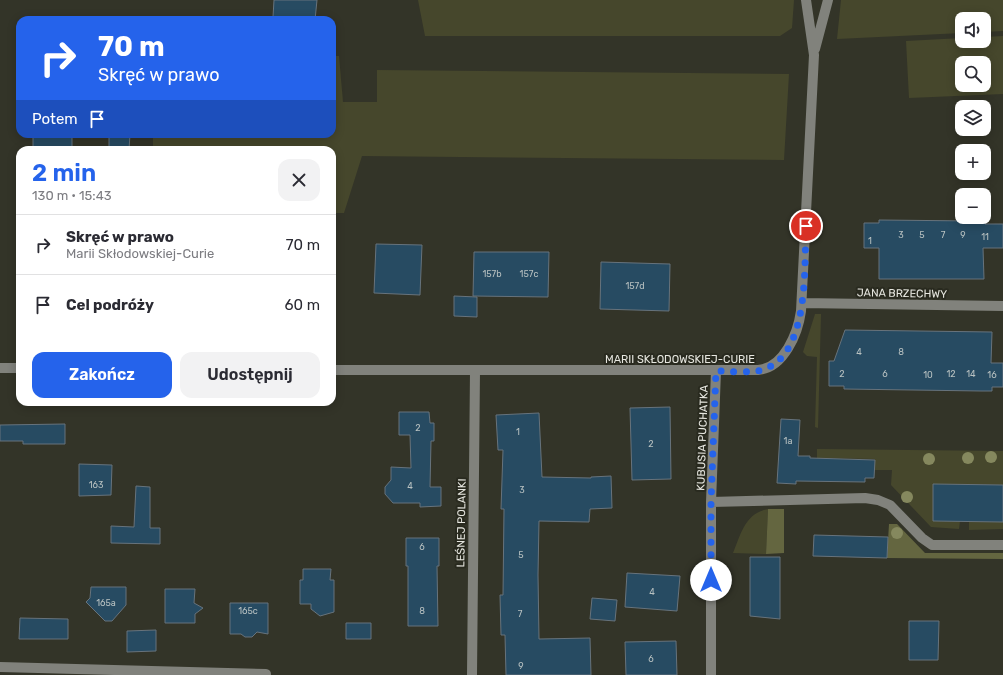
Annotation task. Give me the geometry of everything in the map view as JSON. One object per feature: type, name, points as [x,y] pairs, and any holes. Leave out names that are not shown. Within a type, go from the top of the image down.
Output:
[{"type":"street","name":"MARII SKŁODOWSKIEJ-CURIE","points":[[336,370],[716,371],[758,370],[772,366],[782,356],[792,340],[798,326],[802,303],[814,55],[806,0]]},
{"type":"street","points":[[814,55],[828,0]]},
{"type":"street","name":"JANA BRZECHWY","points":[[802,303],[1003,306]]},
{"type":"street","points":[[0,368],[16,368]]},
{"type":"street","name":"LEŚNEJ POLANKI","points":[[472,675],[475,371]]},
{"type":"street","name":"KUBUSIA PUCHATKA","points":[[711,675],[711,502],[716,371]]},
{"type":"street","points":[[711,502],[865,498],[890,504],[922,538],[932,546],[1003,545]]},
{"type":"street","points":[[0,668],[266,674]]},
{"type":"green space","points":[[418,0],[794,0],[792,28],[780,36],[425,36]]},
{"type":"green space","points":[[841,0],[1003,0],[1003,31],[991,32],[991,12],[955,12],[955,33],[837,39]]},
{"type":"green space","points":[[1003,36],[1003,94],[909,98],[906,41],[955,38],[955,48],[991,48],[991,37]]},
{"type":"green space","points":[[336,56],[339,56],[343,102],[377,102],[377,70],[789,74],[784,160],[362,156],[344,213],[336,213],[336,146],[153,146],[153,138],[336,138]]},
{"type":"green space","points":[[815,314],[821,314],[818,428],[815,427],[817,357],[807,356],[803,352]]},
{"type":"green space","points":[[817,449],[1003,451],[1003,485],[933,484],[933,521],[960,521],[959,529],[931,527],[891,485],[892,470],[875,470],[875,459],[817,458]]},
{"type":"green space","points":[[768,509],[766,554],[733,553],[745,525],[754,515],[760,511]]},
{"type":"green space","points":[[768,509],[784,509],[784,553],[766,554]]},
{"type":"green space","points":[[969,522],[1003,522],[1003,529],[969,530]]},
{"type":"green space","points":[[889,524],[897,524],[925,553],[1003,553],[1003,559],[887,558]]},
{"type":"building","points":[[274,0],[317,0],[315,16],[273,16]]},
{"type":"building","points":[[33,138],[72,138],[72,146],[33,146]]},
{"type":"building","points":[[109,138],[130,138],[129,146],[109,146]]},
{"type":"building","points":[[879,220],[955,221],[955,224],[1003,224],[1003,248],[983,248],[984,279],[879,279],[879,248],[864,248],[864,223],[879,223]]},
{"type":"building","points":[[376,244],[422,245],[420,295],[374,293]]},
{"type":"building","points":[[474,252],[549,252],[548,297],[473,296]]},
{"type":"building","points":[[601,262],[670,264],[669,311],[600,309]]},
{"type":"building","points":[[454,296],[477,297],[477,317],[454,316]]},
{"type":"building","points":[[845,330],[992,332],[991,363],[1003,363],[1003,387],[992,387],[992,391],[981,391],[844,389],[844,386],[829,386],[829,361],[834,361]]},
{"type":"building","points":[[670,407],[671,479],[632,480],[630,408]]},
{"type":"building","points":[[399,412],[429,412],[430,423],[434,423],[434,441],[431,441],[430,487],[441,487],[441,506],[420,507],[420,503],[393,503],[385,494],[385,487],[391,480],[391,467],[411,468],[410,435],[399,435]]},
{"type":"building","points":[[539,413],[542,477],[591,478],[611,476],[612,508],[590,509],[589,522],[539,521],[539,639],[590,638],[591,675],[506,675],[505,635],[501,635],[500,595],[503,595],[504,509],[501,509],[503,450],[498,450],[496,415]]},
{"type":"building","points":[[781,419],[800,420],[798,456],[810,456],[810,458],[875,460],[874,478],[865,478],[865,482],[796,481],[796,484],[777,483]]},
{"type":"building","points":[[65,424],[65,444],[23,444],[23,441],[0,441],[0,425]]},
{"type":"building","points":[[79,464],[112,465],[111,495],[79,496]]},
{"type":"building","points":[[933,484],[1003,485],[1003,522],[933,521]]},
{"type":"building","points":[[136,486],[150,487],[150,528],[160,528],[160,544],[111,543],[111,526],[134,527]]},
{"type":"building","points":[[814,535],[888,537],[887,558],[813,556]]},
{"type":"building","points":[[406,538],[439,538],[439,566],[437,566],[438,626],[408,626],[408,566],[406,566]]},
{"type":"building","points":[[750,557],[780,557],[780,619],[750,616]]},
{"type":"building","points":[[303,569],[331,569],[330,580],[334,580],[334,612],[320,616],[311,609],[311,604],[300,604],[300,580],[303,580]]},
{"type":"building","points":[[627,573],[680,576],[677,611],[625,607]]},
{"type":"building","points":[[91,587],[126,587],[126,605],[112,621],[105,621],[86,602],[90,598]]},
{"type":"building","points":[[165,589],[195,589],[194,603],[203,608],[195,614],[195,623],[165,623]]},
{"type":"building","points":[[592,598],[617,600],[615,621],[590,619]]},
{"type":"building","points":[[230,603],[268,603],[268,634],[257,632],[252,637],[245,637],[241,634],[230,634]]},
{"type":"building","points":[[20,618],[68,619],[68,639],[19,639]]},
{"type":"building","points":[[909,621],[939,621],[938,660],[909,660]]},
{"type":"building","points":[[346,623],[371,623],[371,639],[346,639]]},
{"type":"building","points":[[156,630],[156,651],[127,652],[127,631]]},
{"type":"building","points":[[676,641],[677,675],[626,675],[625,642]]},
{"type":"route","points":[[711,580],[711,502],[716,371],[764,370],[772,366],[782,356],[792,340],[798,326],[801,311],[806,226]]}]
